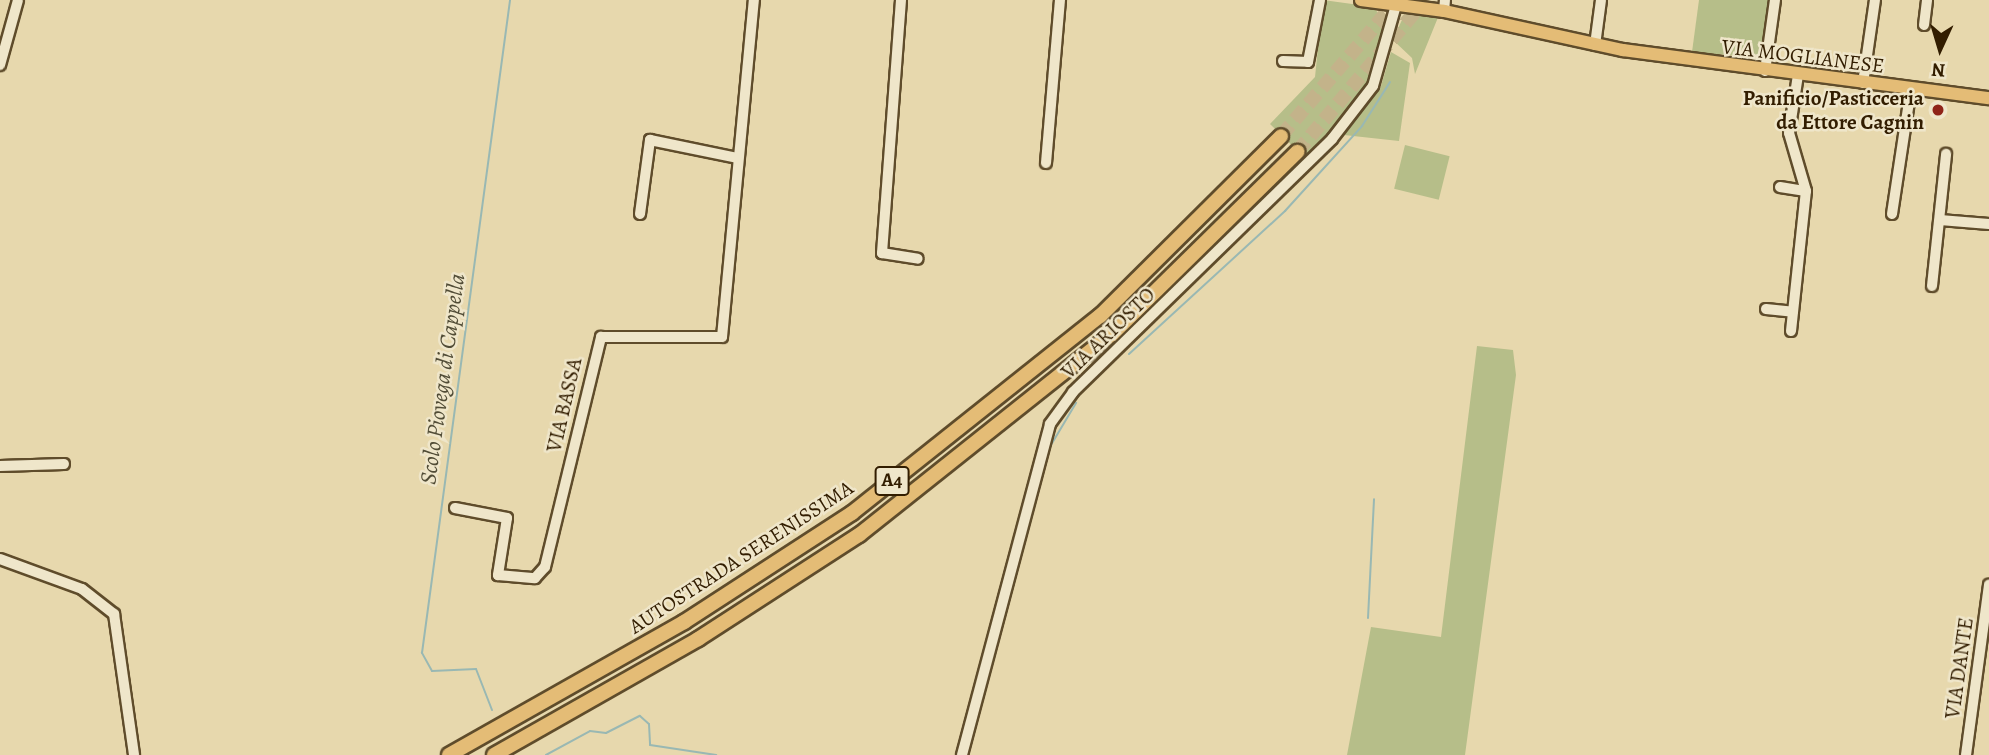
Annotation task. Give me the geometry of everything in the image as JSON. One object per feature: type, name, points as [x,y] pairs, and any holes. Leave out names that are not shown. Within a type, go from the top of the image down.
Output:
[{"type":"highway","name":"AUTOSTRADA SERENISSIMA","points":[[449,755],[684,622],[852,513],[1100,316],[1281,136]]},
{"type":"highway","name":"AUTOSTRADA SERENISSIMA","points":[[494,755],[698,639],[859,535],[1112,334],[1297,152]]},
{"type":"main road","name":"VIA MOGLIANESE","points":[[1361,0],[1396,5],[1444,5],[1595,45],[1690,60],[1989,98]]},
{"type":"street","points":[[0,65],[18,0]]},
{"type":"street","name":"VIA BASSA","points":[[455,508],[507,518],[498,575],[527,579],[541,574],[601,337],[708,339],[725,331],[738,158],[754,0]]},
{"type":"street","points":[[901,0],[882,253],[918,259]]},
{"type":"street","points":[[1046,163],[1060,0]]},
{"type":"street","points":[[1283,61],[1308,62],[1320,0]]},
{"type":"street","points":[[1595,45],[1601,0]]},
{"type":"street","points":[[1765,71],[1775,0]]},
{"type":"street","points":[[1863,83],[1875,0]]},
{"type":"street","points":[[1924,25],[1927,0]]},
{"type":"street","name":"VIA ARIOSTO","points":[[962,755],[1050,424],[1073,392],[1332,139],[1373,86],[1396,5]]},
{"type":"street","points":[[1791,331],[1806,191],[1789,133],[1798,75]]},
{"type":"street","name":"VIA MOGLIANESE","points":[[1892,214],[1911,89]]},
{"type":"street","points":[[640,214],[650,141],[738,158]]},
{"type":"street","points":[[1932,286],[1946,154]]},
{"type":"street","points":[[1780,187],[1806,191]]},
{"type":"street","points":[[1940,219],[1989,225]]},
{"type":"street","points":[[1766,309],[1793,312]]},
{"type":"street","points":[[0,466],[64,464]]},
{"type":"street","points":[[0,559],[82,589],[114,614],[134,755]]},
{"type":"street","name":"VIA DANTE","points":[[1966,755],[1989,585]]},
{"type":"green space","points":[[1323,0],[1374,7],[1384,23],[1372,77],[1307,160],[1270,124],[1315,77]]},
{"type":"green space","points":[[1699,0],[1771,0],[1761,58],[1692,52]]},
{"type":"green space","points":[[1405,13],[1439,15],[1415,74],[1412,58],[1393,40]]},
{"type":"green space","points":[[1391,52],[1410,63],[1399,141],[1344,135],[1381,86]]},
{"type":"green space","points":[[1405,145],[1450,156],[1439,200],[1394,189]]},
{"type":"green space","points":[[1477,346],[1513,350],[1516,375],[1465,755],[1347,755],[1371,627],[1441,637]]},
{"type":"waterway","name":"Scolo Piovega di Cappella","points":[[492,710],[476,669],[432,671],[422,653],[510,0]]},
{"type":"waterway","points":[[1129,354],[1285,211],[1362,126],[1390,82]]},
{"type":"waterway","points":[[1048,450],[1076,403]]},
{"type":"waterway","points":[[1368,618],[1374,499]]},
{"type":"waterway","points":[[985,691],[1003,620]]},
{"type":"waterway","name":"Scolo Piovega di Cappella","points":[[546,755],[590,731],[606,733],[640,716],[649,724],[650,745],[716,755]]},
{"type":"tunnel","points":[[1281,136],[1397,0]]},
{"type":"tunnel","points":[[1297,152],[1425,0]]},
{"type":"place","name":"Panificio/Pasticceria da Ettore Cagnin","points":[[1938,110]]}]
